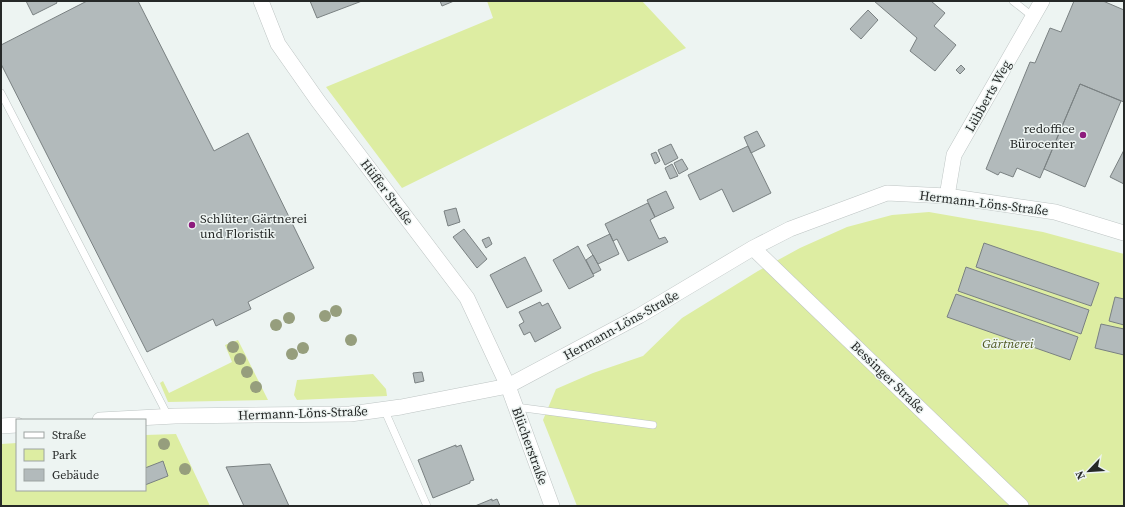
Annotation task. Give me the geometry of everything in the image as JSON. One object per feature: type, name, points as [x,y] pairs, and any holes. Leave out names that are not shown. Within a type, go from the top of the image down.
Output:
[{"type":"street","name":"Hüffer Straße","points":[[261,1],[278,44],[318,101],[467,298],[508,386]]},
{"type":"street","name":"Lübberts Weg","points":[[947,196],[954,155],[1032,16],[1042,1]]},
{"type":"street","name":"Hermann-Löns-Straße","points":[[117,419],[168,416],[350,414],[384,410],[508,386],[640,316],[753,248],[790,229],[887,193],[947,196],[1055,212],[1124,233]]},
{"type":"street","name":"Bessinger Straße","points":[[753,248],[1021,506]]},
{"type":"street","name":"Blücherstraße","points":[[508,386],[552,506]]},
{"type":"street","points":[[1,426],[16,425]]},
{"type":"lane","points":[[1013,1],[1032,16]]},
{"type":"lane","points":[[1,93],[168,416]]},
{"type":"lane","points":[[516,407],[653,425]]},
{"type":"lane","points":[[384,410],[427,506]]},
{"type":"green space","points":[[487,1],[642,1],[686,48],[402,188],[326,87],[493,18]]},
{"type":"green space","name":"Gärtnerei","points":[[929,212],[1043,232],[1124,254],[1124,506],[577,506],[543,420],[556,389],[593,373],[643,356],[682,318],[758,271],[800,248],[847,227],[892,215]]},
{"type":"green space","points":[[238,340],[268,400],[168,402],[160,383],[163,381],[169,393],[232,362],[225,345]]},
{"type":"green space","points":[[373,374],[386,389],[387,396],[297,400],[294,395],[297,380]]},
{"type":"green space","points":[[176,434],[210,506],[1,506],[1,444],[16,443],[16,491],[146,491],[146,435]]},
{"type":"building","points":[[26,1],[56,1],[57,3],[33,15]]},
{"type":"building","points":[[87,1],[138,1],[214,151],[248,133],[314,268],[248,302],[251,309],[216,326],[213,319],[147,352],[1,64],[1,45]]},
{"type":"building","points":[[310,1],[362,1],[317,18]]},
{"type":"building","points":[[440,1],[454,1],[442,6]]},
{"type":"building","points":[[874,1],[931,1],[945,13],[934,26],[956,45],[935,71],[910,51],[917,38]]},
{"type":"building","points":[[1074,1],[1103,1],[1124,10],[1124,102],[1080,84],[1040,178],[1017,168],[1013,177],[1000,172],[998,175],[986,169],[1030,62],[1035,63],[1050,28],[1061,32]]},
{"type":"building","points":[[868,10],[878,20],[861,39],[850,29]]},
{"type":"building","points":[[961,65],[965,69],[960,74],[956,70]]},
{"type":"building","name":"redoffice Bürocenter","points":[[1080,84],[1121,101],[1085,187],[1044,169]]},
{"type":"building","points":[[757,131],[765,146],[751,153],[744,137]]},
{"type":"building","points":[[671,144],[678,158],[665,165],[658,150]]},
{"type":"building","points":[[748,146],[771,193],[733,212],[722,189],[700,200],[688,175]]},
{"type":"building","points":[[1124,150],[1124,184],[1110,177]]},
{"type":"building","points":[[656,152],[660,161],[655,164],[651,154]]},
{"type":"building","points":[[682,159],[688,169],[679,174],[674,163]]},
{"type":"building","points":[[672,164],[678,176],[670,179],[665,168]]},
{"type":"building","points":[[666,191],[674,208],[655,217],[647,200]]},
{"type":"building","points":[[648,203],[655,217],[650,220],[659,239],[665,237],[668,242],[628,261],[617,239],[613,241],[605,224]]},
{"type":"building","points":[[456,208],[460,222],[448,226],[444,211]]},
{"type":"building","points":[[464,229],[487,259],[477,268],[453,237]]},
{"type":"building","points":[[610,234],[619,254],[598,264],[587,245]]},
{"type":"building","points":[[489,237],[492,244],[486,248],[482,240]]},
{"type":"building","points":[[984,243],[1099,283],[1091,306],[976,267]]},
{"type":"building","points":[[578,246],[594,276],[569,289],[553,260]]},
{"type":"building","points":[[593,255],[601,270],[593,274],[586,260]]},
{"type":"building","points":[[525,257],[542,291],[507,308],[490,275]]},
{"type":"building","points":[[966,267],[1089,310],[1081,334],[958,291]]},
{"type":"building","points":[[956,294],[1078,337],[1070,360],[947,317]]},
{"type":"building","points":[[1115,297],[1124,299],[1124,325],[1109,321]]},
{"type":"building","points":[[540,302],[542,306],[548,303],[561,328],[535,342],[530,332],[524,335],[519,325],[524,322],[519,312]]},
{"type":"building","points":[[1101,324],[1124,329],[1124,355],[1095,348]]},
{"type":"building","points":[[422,372],[424,381],[415,383],[413,373]]},
{"type":"building","points":[[456,445],[456,447],[461,445],[474,480],[433,498],[418,460]]},
{"type":"building","points":[[163,461],[168,476],[146,485],[146,468]]},
{"type":"building","points":[[270,464],[289,506],[244,506],[226,467]]},
{"type":"building","points":[[492,499],[492,501],[497,499],[500,506],[475,506]]},
{"type":"place","name":"redoffice Bürocenter","points":[[1083,135]]},
{"type":"place","name":"Schlüter Gärtnerei und Floristik","points":[[192,225]]}]
